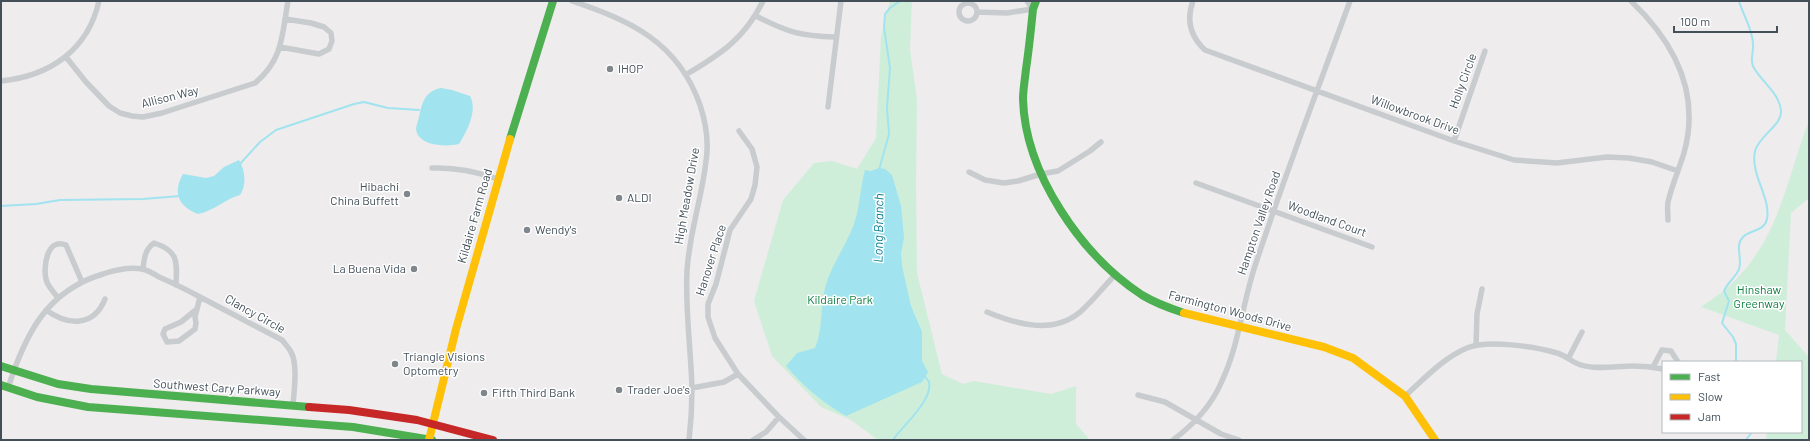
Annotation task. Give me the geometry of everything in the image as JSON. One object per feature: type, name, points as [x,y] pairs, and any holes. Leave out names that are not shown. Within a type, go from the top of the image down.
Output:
[{"type":"main road","name":"Kildaire Farm Road","points":[[430,440],[459,315],[498,179],[553,1]]},
{"type":"main road","name":"Farmington Woods Drive","points":[[1036,1],[1033,9],[1023,109],[1031,144],[1041,174],[1066,220],[1086,246],[1116,274],[1142,295],[1163,306],[1182,313],[1324,347],[1344,354],[1365,366],[1405,396],[1435,440]]},
{"type":"main road","name":"Southwest Cary Parkway","points":[[1,366],[58,384],[91,390],[348,410],[433,423],[493,440]]},
{"type":"main road","points":[[4,386],[37,397],[88,407],[353,427],[430,440]]},
{"type":"street","points":[[1,81],[47,69],[66,58],[95,20],[99,1]]},
{"type":"street","name":"Allison Way","points":[[66,58],[86,82],[110,106],[120,113],[143,117],[162,113],[255,83],[272,67],[280,47],[288,1]]},
{"type":"street","name":"High Meadow Drive","points":[[572,1],[619,18],[638,29],[666,49],[687,74],[702,113],[707,148],[704,175],[692,231],[687,272],[688,334],[692,388],[689,440]]},
{"type":"street","points":[[687,74],[734,43],[756,16],[763,1]]},
{"type":"street","points":[[828,107],[835,37],[841,1]]},
{"type":"street","points":[[977,12],[1007,13],[1033,9],[1027,1]]},
{"type":"street","name":"Willowbrook Drive","points":[[1193,1],[1189,14],[1189,27],[1195,39],[1205,50],[1317,92],[1502,157],[1527,162],[1557,163],[1607,157],[1629,158],[1652,162],[1678,171]]},
{"type":"street","name":"Hampton Valley Road","points":[[1173,440],[1197,420],[1221,384],[1240,326],[1253,272],[1350,1]]},
{"type":"street","points":[[1631,1],[1653,23],[1668,43],[1682,71],[1689,107],[1689,130],[1668,203],[1668,220]]},
{"type":"street","points":[[756,16],[795,34],[835,37]]},
{"type":"street","points":[[280,47],[319,54],[329,49],[332,41],[331,33],[324,27],[285,19]]},
{"type":"street","name":"Holly Circle","points":[[1454,140],[1485,51]]},
{"type":"street","name":"Hanover Place","points":[[739,131],[752,149],[757,167],[751,198],[730,230],[716,284],[708,304],[708,317],[715,338],[738,374],[779,417],[804,440]]},
{"type":"street","points":[[969,172],[985,180],[1004,182],[1018,181],[1041,174],[1058,171],[1102,142]]},
{"type":"street","points":[[432,168],[460,169],[498,179]]},
{"type":"street","name":"Woodland Court","points":[[1196,183],[1372,247]]},
{"type":"street","points":[[58,298],[46,281],[44,269],[48,253],[56,244],[61,243],[66,245],[82,282]]},
{"type":"street","points":[[143,269],[146,252],[150,246],[154,243],[161,246],[169,250],[177,262],[176,285]]},
{"type":"street","name":"Clancy Circle","points":[[4,386],[13,371],[28,334],[46,310],[58,298],[72,287],[82,282],[113,271],[143,269],[282,340],[291,352],[295,365],[292,406]]},
{"type":"street","points":[[987,312],[1025,325],[1042,326],[1063,321],[1079,312],[1116,274]]},
{"type":"street","points":[[1476,345],[1477,314],[1482,289]]},
{"type":"street","points":[[197,308],[181,322],[165,329],[163,334],[167,342],[173,343],[179,341],[195,329],[197,308],[200,297]]},
{"type":"street","points":[[46,310],[58,317],[68,320],[83,321],[97,313],[105,300]]},
{"type":"street","points":[[1569,357],[1582,332]]},
{"type":"street","points":[[1405,396],[1442,364],[1467,348],[1476,345],[1494,344],[1543,350],[1569,357],[1580,365],[1591,367],[1633,366],[1662,369]]},
{"type":"street","points":[[1652,367],[1662,350],[1670,351],[1677,361]]},
{"type":"street","points":[[692,388],[724,382],[738,374]]},
{"type":"street","points":[[1138,395],[1165,402],[1222,434],[1239,440]]},
{"type":"street","points":[[752,440],[766,432],[779,417]]},
{"type":"green space","name":"Kildaire Park","points":[[890,1],[912,1],[910,49],[917,100],[917,273],[942,374],[963,384],[974,381],[1051,394],[1076,386],[1076,424],[1090,440],[878,440],[851,420],[821,407],[772,356],[754,301],[783,200],[814,163],[832,161],[857,169],[876,138],[881,36]]},
{"type":"green space","name":"Hinshaw Greenway","points":[[1809,121],[1809,198],[1791,213],[1785,330],[1809,357],[1809,440],[1766,440],[1767,433],[1802,433],[1802,361],[1776,361],[1779,335],[1701,307],[1735,281],[1753,259],[1764,241],[1782,203]]},
{"type":"water","points":[[441,88],[470,96],[472,102],[473,108],[470,121],[459,144],[442,145],[429,143],[420,137],[416,130],[422,105],[426,96]]},
{"type":"water","points":[[239,160],[243,168],[244,178],[244,187],[240,195],[198,214],[191,211],[182,203],[179,198],[178,187],[183,174],[206,178],[214,176],[224,167]]},
{"type":"water","points":[[879,168],[885,169],[892,175],[901,206],[904,238],[901,253],[902,266],[911,306],[922,332],[922,361],[928,372],[922,382],[846,416],[829,406],[814,394],[786,366],[797,353],[815,348],[818,341],[825,288],[831,271],[854,224],[858,211],[865,170],[871,171]]},
{"type":"waterway","name":"Long Branch","points":[[879,170],[889,134],[887,108],[890,68],[884,27],[885,14],[890,8],[900,1]]},
{"type":"waterway","points":[[1736,361],[1736,344],[1733,337],[1722,323],[1729,301],[1724,291],[1739,269],[1740,241],[1746,234],[1763,226],[1767,219],[1766,202],[1755,169],[1755,151],[1761,140],[1778,121],[1781,111],[1780,105],[1774,94],[1757,73],[1753,65],[1753,39],[1739,1]]},
{"type":"waterway","points":[[239,165],[260,142],[276,130],[354,104],[364,102],[388,108],[419,110]]},
{"type":"waterway","points":[[1,206],[36,204],[60,200],[143,199],[180,196]]},
{"type":"waterway","name":"Long Branch","points":[[893,440],[916,413],[926,397],[929,389],[929,382],[924,375]]},
{"type":"waterway","points":[[1746,440],[1751,433]]},
{"type":"traffic: fast","points":[[510,139],[553,1]]},
{"type":"traffic: fast","points":[[1036,1],[1033,9],[1023,99],[1026,127],[1034,155],[1045,183],[1060,210],[1078,235],[1098,258],[1119,278],[1147,298],[1184,313]]},
{"type":"traffic: fast","points":[[1,366],[58,384],[91,389],[309,407]]},
{"type":"traffic: fast","points":[[1,385],[37,397],[88,407],[353,427],[432,440]]},
{"type":"traffic: slow","points":[[429,440],[456,329],[510,139]]},
{"type":"traffic: slow","points":[[1184,313],[1324,347],[1353,358],[1405,396],[1435,440]]},
{"type":"traffic: jam","points":[[309,407],[349,410],[417,420],[493,440]]},
{"type":"place","name":"IHOP","points":[[610,69]]},
{"type":"place","name":"Hibachi China Buffett","points":[[407,194]]},
{"type":"place","name":"ALDI","points":[[619,198]]},
{"type":"place","name":"Wendy's","points":[[527,230]]},
{"type":"place","name":"La Buena Vida","points":[[414,269]]},
{"type":"place","name":"Triangle Visions Optometry","points":[[395,364]]},
{"type":"place","name":"Trader Joe's","points":[[619,390]]},
{"type":"place","name":"Fifth Third Bank","points":[[484,393]]}]
